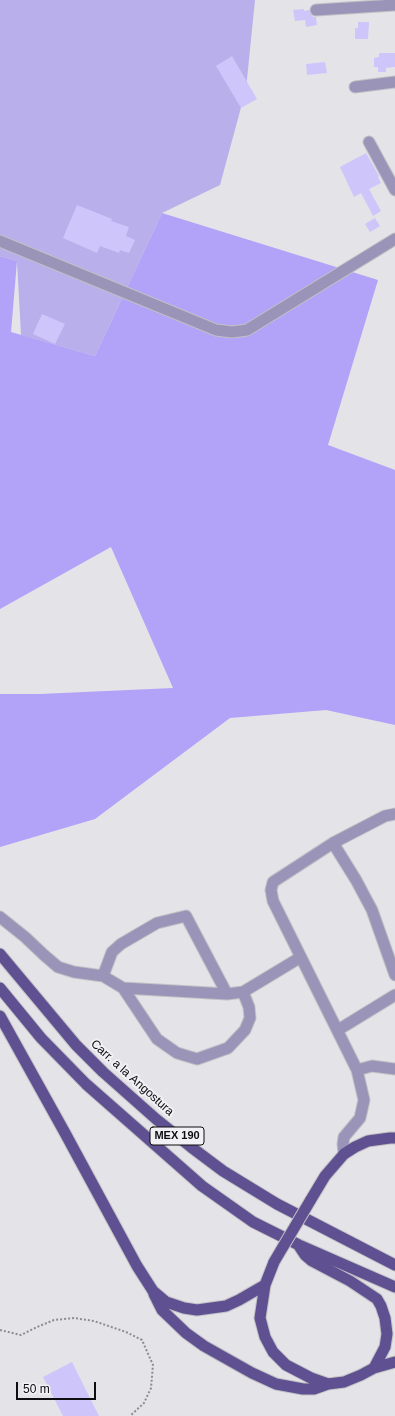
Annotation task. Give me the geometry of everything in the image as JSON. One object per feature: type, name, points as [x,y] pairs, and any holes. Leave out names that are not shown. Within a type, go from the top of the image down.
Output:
[{"type":"main road","name":"Carr. a la Angostura","points":[[0,954],[71,1040],[103,1072],[156,1119],[191,1147],[223,1171],[277,1204],[395,1265]]},
{"type":"main road","name":"MEX 190","points":[[0,988],[41,1038],[86,1084],[202,1186],[253,1222],[299,1245],[395,1287]]},
{"type":"main road","points":[[0,1016],[66,1134],[136,1266],[153,1292],[162,1310],[186,1333],[204,1346],[252,1373],[276,1384],[303,1389],[314,1389],[328,1384],[350,1380],[374,1368],[395,1362]]},
{"type":"main road","points":[[328,1384],[318,1382],[297,1372],[286,1365],[273,1352],[265,1337],[260,1318],[265,1285],[274,1262],[325,1176],[344,1154],[355,1146],[368,1141],[395,1138]]},
{"type":"main road","points":[[299,1245],[305,1255],[312,1261],[350,1281],[377,1299],[385,1318],[387,1334],[385,1347],[374,1368]]},
{"type":"main road","points":[[153,1292],[166,1302],[184,1308],[197,1310],[226,1306],[265,1285]]},
{"type":"street","points":[[316,10],[395,4]]},
{"type":"street","points":[[355,86],[395,82]]},
{"type":"street","points":[[369,142],[395,190]]},
{"type":"street","points":[[0,241],[216,330],[232,332],[247,330],[395,239]]},
{"type":"street","points":[[344,1154],[344,1137],[360,1118],[364,1100],[357,1070],[273,901],[271,890],[274,882],[333,843],[385,816],[395,814]]},
{"type":"street","points":[[333,843],[356,880],[372,910],[395,975]]},
{"type":"street","points":[[103,976],[112,952],[121,944],[157,923],[186,916],[227,994]]},
{"type":"street","points":[[0,917],[26,937],[58,967],[74,972],[103,976],[123,988],[157,1040],[177,1054],[197,1060],[228,1048],[245,1030],[250,1018],[249,1007],[243,992]]},
{"type":"street","points":[[123,988],[227,994],[243,992],[301,957]]},
{"type":"street","points":[[338,1030],[395,995]]},
{"type":"street","points":[[357,1070],[372,1066],[395,1069]]},
{"type":"path","points":[[0,1330],[21,1335],[54,1320],[74,1318],[94,1320],[126,1332],[142,1340],[153,1365],[151,1388],[144,1403],[130,1416]]},
{"type":"shaded area","points":[[0,0],[255,0],[246,89],[220,185],[162,213],[95,356],[21,335],[17,261],[0,256]]},
{"type":"shaded area","points":[[162,213],[378,280],[328,445],[395,470],[395,725],[326,710],[230,718],[95,819],[0,847],[0,694],[40,694],[173,688],[111,547],[0,609],[0,256],[17,261],[11,332],[95,356]]},
{"type":"building","points":[[304,9],[304,11],[309,10],[313,17],[316,17],[317,25],[306,27],[305,20],[295,21],[293,10]]},
{"type":"building","points":[[358,22],[369,22],[368,39],[355,39],[355,28],[358,28]]},
{"type":"building","points":[[379,53],[395,53],[395,67],[386,68],[386,72],[378,72],[378,67],[374,67],[374,58],[379,57]]},
{"type":"building","points":[[232,56],[257,99],[241,108],[216,66]]},
{"type":"building","points":[[325,62],[327,73],[307,75],[306,64]]},
{"type":"building","points":[[366,153],[379,176],[378,177],[381,183],[369,189],[381,211],[373,216],[361,193],[354,197],[340,167]]},
{"type":"building","points":[[77,205],[112,219],[111,221],[129,227],[126,236],[135,240],[129,253],[120,250],[119,253],[100,246],[97,253],[63,238]]},
{"type":"building","points":[[375,218],[380,226],[370,232],[365,224]]},
{"type":"building","points":[[42,314],[65,324],[55,344],[33,334]]},
{"type":"building","points":[[72,1362],[99,1416],[63,1416],[43,1377]]}]
